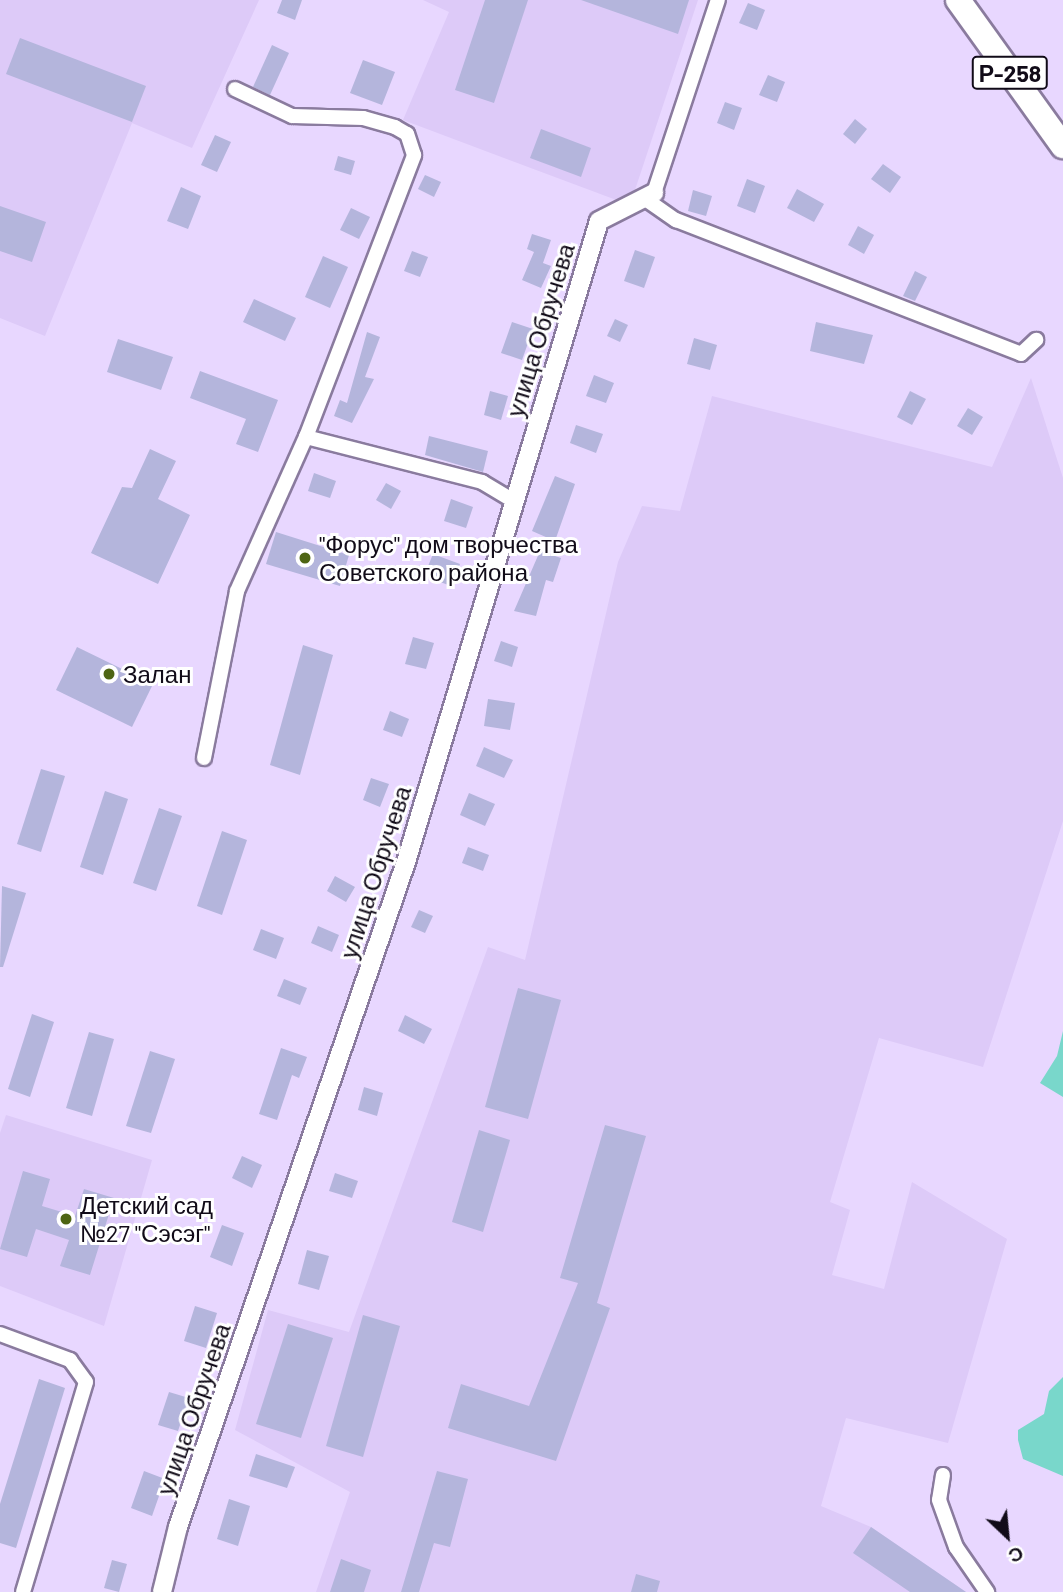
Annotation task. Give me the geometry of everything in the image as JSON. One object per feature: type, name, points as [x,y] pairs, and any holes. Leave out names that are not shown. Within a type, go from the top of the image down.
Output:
[{"type":"highway","name":"Р-258","points":[[958,0],[1063,146]]},
{"type":"street","points":[[718,0],[649,196],[676,220],[1021,354],[1036,340]]},
{"type":"street","points":[[204,758],[237,591],[306,436],[413,145],[395,127],[363,118],[292,116],[235,89]]},
{"type":"street","name":"улица Обручева","points":[[162,1592],[178,1527],[406,862],[599,221],[649,196]]},
{"type":"street","points":[[306,436],[482,482],[514,501]]},
{"type":"street","points":[[0,1335],[70,1360],[86,1382],[23,1592]]},
{"type":"street","points":[[943,1475],[939,1500],[956,1547],[987,1592]]},
{"type":"shaded area","points":[[0,0],[259,0],[192,148],[132,123],[45,336],[0,318]]},
{"type":"shaded area","points":[[423,0],[698,0],[634,193],[619,201],[403,120],[449,12]]},
{"type":"shaded area","points":[[1031,378],[1063,478],[1063,821],[983,1067],[879,1038],[830,1202],[850,1210],[832,1275],[884,1289],[912,1182],[1007,1239],[948,1443],[846,1418],[821,1506],[871,1527],[966,1592],[316,1592],[350,1492],[235,1430],[268,1310],[349,1332],[488,947],[525,960],[618,562],[642,506],[680,511],[712,396],[992,467]]},
{"type":"shaded area","points":[[1063,1031],[1063,1097],[1040,1083],[1057,1056]]},
{"type":"shaded area","name":"Детский сад №27 \"Сэсэг\"","points":[[6,1115],[152,1160],[104,1326],[0,1286],[0,1133]]},
{"type":"shaded area","points":[[1063,1377],[1063,1476],[1023,1459],[1018,1430],[1044,1414],[1049,1391]]},
{"type":"building","points":[[282,0],[302,0],[295,20],[277,13]]},
{"type":"building","points":[[485,0],[528,0],[494,103],[455,90]]},
{"type":"building","points":[[581,0],[689,0],[678,34]]},
{"type":"building","points":[[748,3],[765,10],[757,30],[739,23]]},
{"type":"building","points":[[20,38],[146,86],[132,122],[6,74]]},
{"type":"building","points":[[272,45],[289,53],[270,95],[253,87]]},
{"type":"building","points":[[363,60],[395,72],[382,105],[350,93]]},
{"type":"building","points":[[768,75],[785,82],[777,102],[759,95]]},
{"type":"building","points":[[725,102],[742,108],[734,130],[717,123]]},
{"type":"building","points":[[855,119],[867,129],[855,144],[843,134]]},
{"type":"building","points":[[541,129],[591,148],[581,177],[530,158]]},
{"type":"building","points":[[215,135],[231,142],[217,172],[201,165]]},
{"type":"building","points":[[338,156],[355,161],[351,175],[334,170]]},
{"type":"building","points":[[883,164],[901,177],[890,193],[871,179]]},
{"type":"building","points":[[425,175],[441,182],[434,197],[418,189]]},
{"type":"building","points":[[747,179],[765,186],[755,213],[737,206]]},
{"type":"building","points":[[181,187],[201,196],[188,229],[167,221]]},
{"type":"building","points":[[797,189],[824,204],[814,222],[787,208]]},
{"type":"building","points":[[693,190],[712,196],[706,216],[688,211]]},
{"type":"building","points":[[0,206],[46,222],[32,262],[0,251]]},
{"type":"building","points":[[351,208],[370,217],[359,239],[340,230]]},
{"type":"building","points":[[858,226],[874,235],[864,254],[848,245]]},
{"type":"building","points":[[532,234],[551,240],[543,263],[551,266],[541,288],[522,280],[534,252],[527,249]]},
{"type":"building","points":[[635,250],[655,257],[644,288],[624,281]]},
{"type":"building","points":[[412,251],[428,257],[420,277],[404,271]]},
{"type":"building","points":[[323,256],[348,267],[330,308],[305,297]]},
{"type":"building","points":[[915,271],[927,277],[915,301],[903,296]]},
{"type":"building","points":[[254,299],[296,318],[285,341],[243,322]]},
{"type":"building","points":[[615,319],[628,325],[620,342],[607,336]]},
{"type":"building","points":[[512,322],[533,329],[522,360],[501,353]]},
{"type":"building","points":[[816,322],[873,335],[864,364],[810,351]]},
{"type":"building","points":[[367,332],[380,337],[365,377],[374,379],[352,423],[334,416],[340,400],[347,403]]},
{"type":"building","points":[[694,338],[717,345],[710,370],[687,364]]},
{"type":"building","points":[[118,339],[173,357],[161,390],[107,372]]},
{"type":"building","points":[[200,371],[278,400],[258,452],[236,444],[246,419],[190,398]]},
{"type":"building","points":[[594,375],[614,383],[606,403],[586,396]]},
{"type":"building","points":[[490,391],[508,396],[501,420],[484,415]]},
{"type":"building","points":[[910,391],[926,399],[912,425],[897,417]]},
{"type":"building","points":[[968,408],[983,417],[972,435],[957,426]]},
{"type":"building","points":[[576,425],[603,434],[596,453],[570,443]]},
{"type":"building","points":[[429,436],[488,451],[483,472],[425,455]]},
{"type":"building","points":[[150,449],[176,461],[158,499],[190,515],[158,584],[91,553],[122,487],[132,488]]},
{"type":"building","points":[[314,473],[336,481],[330,498],[308,491]]},
{"type":"building","points":[[555,476],[575,484],[555,541],[532,531]]},
{"type":"building","points":[[386,483],[401,491],[391,509],[376,500]]},
{"type":"building","points":[[451,499],[473,507],[466,528],[444,521]]},
{"type":"building","points":[[276,532],[349,555],[340,586],[266,564]]},
{"type":"building","points":[[540,551],[561,558],[553,582],[546,580],[536,616],[514,611]]},
{"type":"building","points":[[433,554],[460,564],[451,586],[424,576]]},
{"type":"building","points":[[413,637],[434,643],[426,669],[405,664]]},
{"type":"building","points":[[501,641],[518,647],[512,667],[494,661]]},
{"type":"building","points":[[303,645],[333,655],[300,775],[270,765]]},
{"type":"building","points":[[77,647],[153,684],[132,727],[56,690]]},
{"type":"building","points":[[488,699],[515,703],[510,730],[484,726]]},
{"type":"building","points":[[390,711],[409,719],[402,737],[383,730]]},
{"type":"building","points":[[484,747],[513,760],[504,778],[476,766]]},
{"type":"building","points":[[41,769],[65,776],[41,852],[17,844]]},
{"type":"building","points":[[371,778],[389,784],[380,807],[363,800]]},
{"type":"building","points":[[105,791],[128,799],[103,875],[80,867]]},
{"type":"building","points":[[469,793],[495,804],[485,826],[460,815]]},
{"type":"building","points":[[159,808],[182,816],[156,891],[133,883]]},
{"type":"building","points":[[222,831],[247,840],[222,915],[197,906]]},
{"type":"building","points":[[468,847],[489,855],[483,871],[462,863]]},
{"type":"building","points":[[335,876],[355,887],[346,902],[327,891]]},
{"type":"building","points":[[2,886],[26,893],[3,967],[0,967]]},
{"type":"building","points":[[419,910],[433,916],[425,933],[411,927]]},
{"type":"building","points":[[318,926],[339,935],[332,952],[311,943]]},
{"type":"building","points":[[261,929],[284,938],[276,959],[253,950]]},
{"type":"building","points":[[284,979],[307,988],[300,1005],[277,996]]},
{"type":"building","points":[[518,988],[561,1000],[528,1119],[485,1107]]},
{"type":"building","points":[[32,1014],[54,1022],[30,1097],[8,1089]]},
{"type":"building","points":[[405,1015],[432,1029],[424,1044],[398,1031]]},
{"type":"building","points":[[89,1032],[114,1039],[92,1116],[66,1108]]},
{"type":"building","points":[[281,1048],[307,1057],[299,1078],[292,1075],[277,1120],[259,1114]]},
{"type":"building","points":[[150,1051],[175,1059],[151,1133],[126,1126]]},
{"type":"building","points":[[364,1087],[383,1093],[377,1116],[358,1110]]},
{"type":"building","points":[[605,1125],[646,1136],[597,1303],[610,1308],[556,1461],[448,1428],[461,1384],[529,1406],[578,1283],[560,1278]]},
{"type":"building","points":[[479,1130],[510,1140],[483,1232],[452,1222]]},
{"type":"building","points":[[242,1156],[262,1165],[252,1188],[232,1178]]},
{"type":"building","points":[[23,1171],[50,1179],[42,1206],[75,1216],[84,1189],[114,1198],[90,1275],[60,1266],[69,1240],[36,1229],[27,1257],[0,1249]]},
{"type":"building","points":[[335,1173],[358,1181],[352,1198],[329,1191]]},
{"type":"building","points":[[222,1225],[244,1233],[232,1266],[210,1257]]},
{"type":"building","points":[[307,1250],[329,1256],[319,1290],[298,1284]]},
{"type":"building","points":[[195,1306],[217,1313],[206,1348],[184,1341]]},
{"type":"building","points":[[363,1315],[400,1326],[363,1457],[326,1446]]},
{"type":"building","points":[[288,1324],[333,1338],[301,1438],[256,1424]]},
{"type":"building","points":[[39,1379],[65,1388],[16,1548],[0,1543],[0,1504]]},
{"type":"building","points":[[169,1392],[189,1398],[178,1431],[158,1425]]},
{"type":"building","points":[[256,1454],[295,1467],[287,1488],[249,1476]]},
{"type":"building","points":[[144,1471],[165,1479],[152,1516],[131,1508]]},
{"type":"building","points":[[437,1471],[468,1479],[450,1547],[434,1543],[419,1592],[401,1592]]},
{"type":"building","points":[[229,1499],[250,1506],[238,1546],[217,1539]]},
{"type":"building","points":[[871,1527],[966,1592],[910,1592],[853,1553]]},
{"type":"building","points":[[341,1559],[371,1570],[364,1592],[330,1592]]},
{"type":"building","points":[[112,1560],[127,1564],[119,1592],[104,1588]]},
{"type":"building","points":[[636,1574],[660,1581],[657,1592],[631,1592]]},
{"type":"place","name":"\"Форус\" дом творчества Советского района","points":[[305,558]]},
{"type":"place","name":"Залан","points":[[109,674]]},
{"type":"place","name":"Детский сад №27 \"Сэсэг\"","points":[[66,1219]]}]
